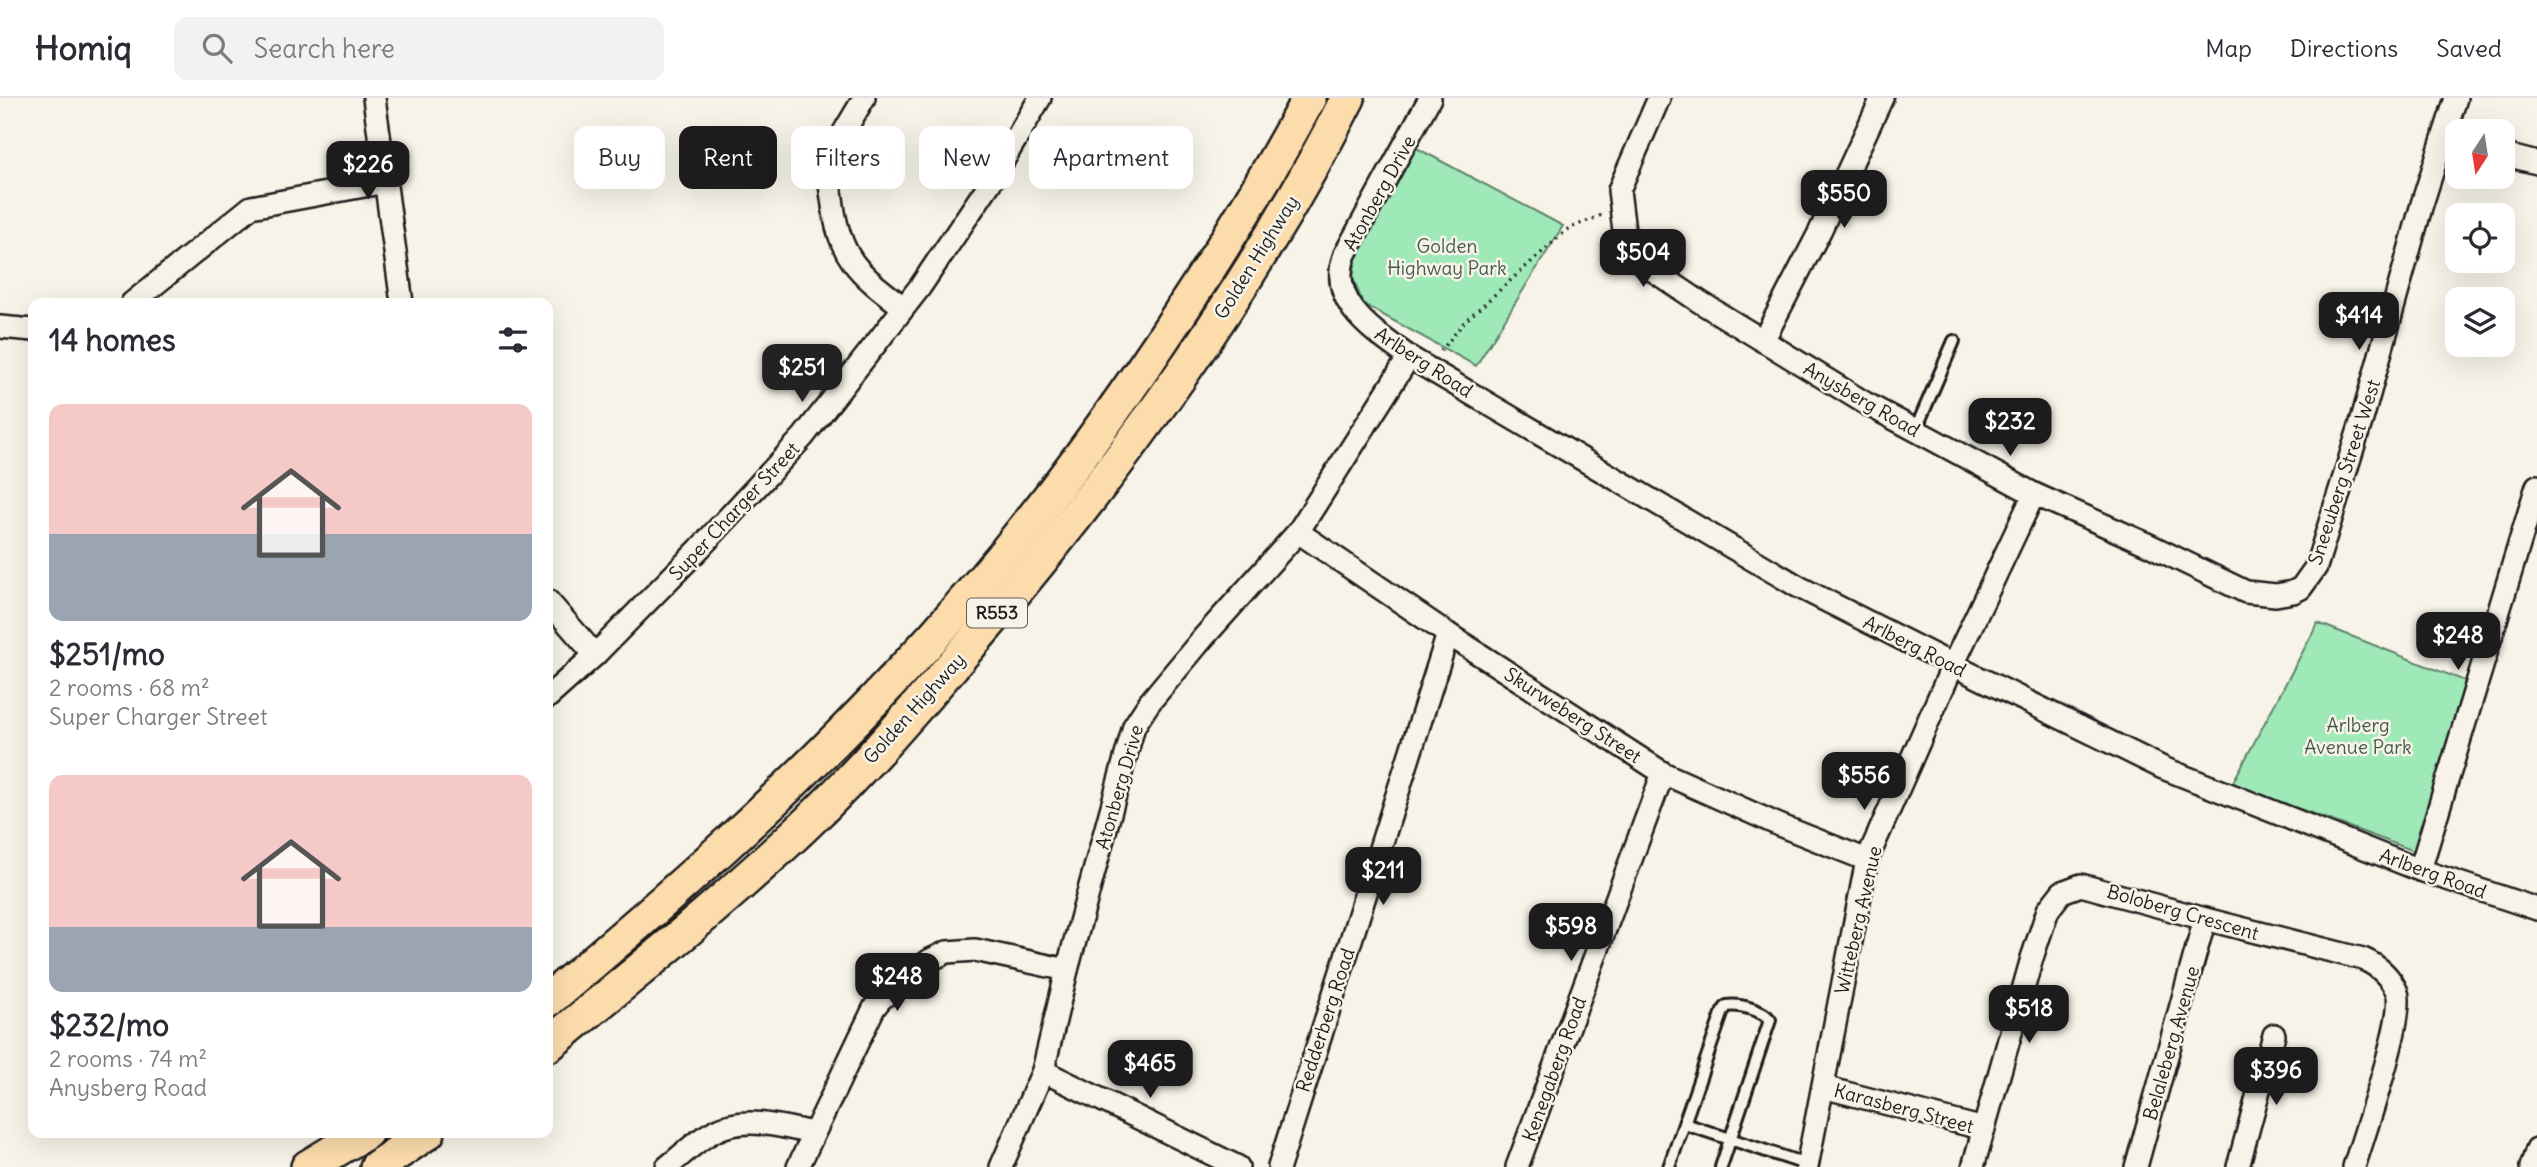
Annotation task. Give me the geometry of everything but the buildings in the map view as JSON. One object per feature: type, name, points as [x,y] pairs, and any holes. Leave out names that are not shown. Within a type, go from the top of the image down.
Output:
[{"type":"main road","name":"Golden Highway","points":[[553,996],[634,928],[764,810],[898,675],[953,614],[1050,496],[1128,390],[1231,235],[1309,98]]},
{"type":"main road","name":"Golden Highway","points":[[553,1041],[674,942],[806,824],[911,713],[999,611],[1077,516],[1213,327],[1285,214],[1348,98]]},
{"type":"main road","points":[[308,1167],[356,1138]]},
{"type":"main road","points":[[377,1167],[419,1138]]},
{"type":"street","points":[[374,98],[401,298]]},
{"type":"street","points":[[864,98],[830,162],[829,182],[833,210],[842,246],[850,261],[866,279],[903,307]]},
{"type":"street","name":"Super Charger Street","points":[[553,693],[596,655],[803,436],[920,287],[990,183],[1040,98]]},
{"type":"street","name":"Atonberg Drive","points":[[1343,292],[1341,273],[1345,254],[1430,98]]},
{"type":"street","name":"Anysberg Road","points":[[1659,98],[1619,190],[1624,231],[1642,263],[1763,341],[1916,431],[2034,494],[2246,592]]},
{"type":"street","points":[[1763,341],[1820,231],[1882,98]]},
{"type":"street","name":"Sneeuberg Street West","points":[[2453,119],[2456,98]]},
{"type":"street","name":"Sneeuberg Street West","points":[[2246,592],[2276,595],[2293,592],[2301,588],[2316,567],[2363,416],[2422,204],[2445,152]]},
{"type":"street","points":[[2515,157],[2537,163]]},
{"type":"street","points":[[138,298],[251,207],[386,183]]},
{"type":"street","name":"Arlberg Road","points":[[1343,292],[1354,313],[1409,357],[1799,587],[2163,768],[2420,870],[2537,909]]},
{"type":"street","points":[[0,327],[28,330]]},
{"type":"street","name":"Atonberg Drive","points":[[1001,1167],[1043,1070],[1067,970],[1134,726],[1203,638],[1298,532],[1409,357]]},
{"type":"street","points":[[2420,870],[2537,486]]},
{"type":"street","name":"Witteberg Avenue","points":[[1808,1166],[1867,860],[1953,665],[2034,494]]},
{"type":"street","name":"Skurweberg Street","points":[[1298,532],[1448,634],[1663,773],[1779,825],[1867,860]]},
{"type":"street","points":[[553,607],[596,655]]},
{"type":"street","name":"Redderberg Road","points":[[1279,1167],[1448,634]]},
{"type":"street","name":"Kenegaberg Road","points":[[1517,1167],[1663,773]]},
{"type":"street","name":"Boloberg Crescent","points":[[1973,1167],[2048,910],[2062,892],[2074,886],[2087,885],[2205,919],[2363,959],[2385,972],[2398,994],[2398,1023],[2354,1167]]},
{"type":"street","name":"Belaleberg Avenue","points":[[2136,1167],[2205,919]]},
{"type":"street","points":[[797,1167],[874,1008],[881,999],[930,960],[947,951],[975,950],[1067,970]]},
{"type":"street","points":[[2238,1167],[2274,1035]]},
{"type":"street","points":[[1043,1070],[1238,1167]]},
{"type":"street","name":"Karasberg Street","points":[[1823,1087],[1984,1129]]},
{"type":"street","points":[[667,1167],[702,1140],[730,1125],[769,1125],[813,1133]]},
{"type":"street","points":[[2531,1167],[2537,1149]]},
{"type":"lane","points":[[1916,431],[1954,341]]},
{"type":"lane","points":[[1669,1167],[1727,1006],[1737,1006],[1766,1015],[1770,1018],[1770,1026],[1721,1167]]},
{"type":"lane","points":[[1685,1125],[1808,1166]]},
{"type":"path","points":[[1428,368],[1464,322],[1568,229],[1620,207]]},
{"type":"green space","name":"Golden Highway Park","points":[[1411,145],[1563,226],[1476,366],[1363,304],[1353,278],[1358,245]]},
{"type":"green space","name":"Arlberg Avenue Park","points":[[2318,623],[2465,681],[2417,852],[2232,784]]}]
